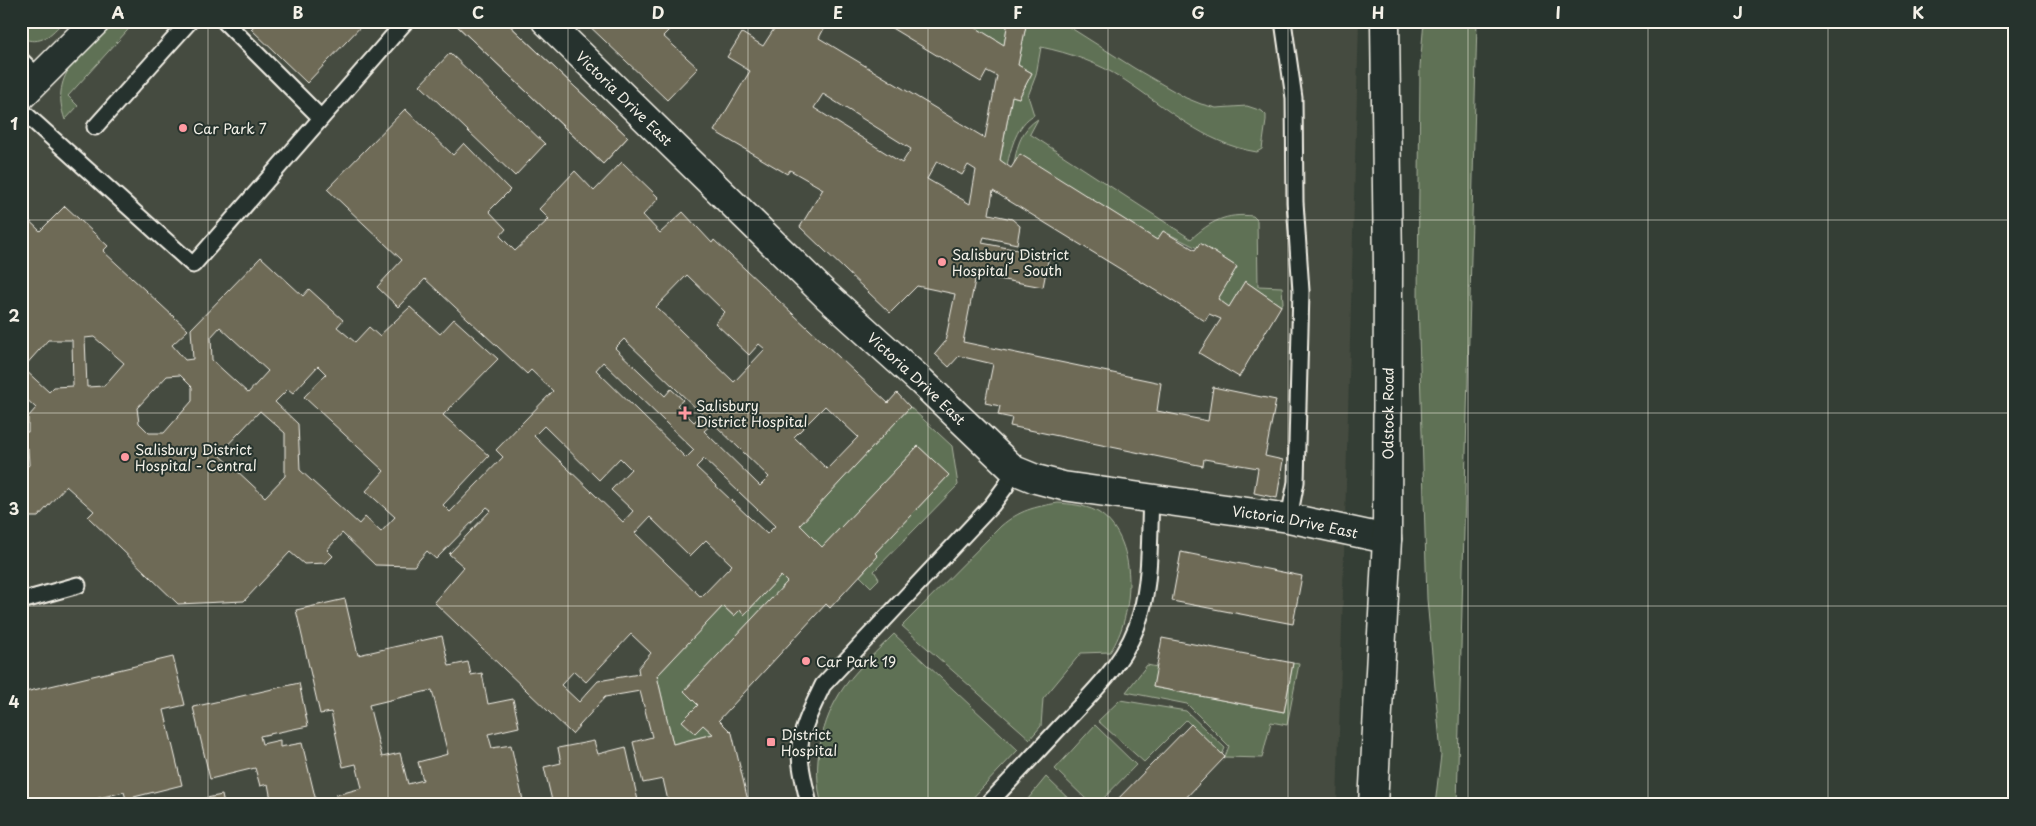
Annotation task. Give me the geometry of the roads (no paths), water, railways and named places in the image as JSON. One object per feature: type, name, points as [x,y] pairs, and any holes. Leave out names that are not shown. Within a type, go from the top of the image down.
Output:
[{"type":"street","points":[[27,78],[96,21]]},
{"type":"street","name":"Victoria Drive East","points":[[546,21],[827,296],[921,381],[1014,470],[1036,479],[1063,486],[1289,518],[1387,539]]},
{"type":"street","name":"Odstock Road","points":[[1373,805],[1387,539],[1388,269],[1385,21]]},
{"type":"lane","points":[[95,127],[190,21]]},
{"type":"lane","points":[[224,21],[321,118]]},
{"type":"lane","points":[[21,110],[193,265],[406,21]]},
{"type":"lane","points":[[1283,21],[1294,98],[1295,202],[1301,290],[1296,482],[1289,518]]},
{"type":"lane","points":[[809,805],[801,755],[801,740],[809,713],[824,685],[992,505],[1006,486],[1014,470]]},
{"type":"lane","points":[[987,805],[1090,696],[1115,666],[1128,646],[1142,613],[1147,572],[1151,499]]},
{"type":"lane","points":[[21,601],[78,585]]},
{"type":"place","name":"Car Park 7","points":[[183,128]]},
{"type":"place","name":"Salisbury District Hospital - South","points":[[942,262]]},
{"type":"place","name":"Salisbury District Hospital","points":[[685,413]]},
{"type":"place","name":"Salisbury District Hospital - Central","points":[[125,457]]},
{"type":"place","name":"Car Park 19","points":[[806,661]]},
{"type":"place","name":"District Hospital","points":[[771,742]]}]
